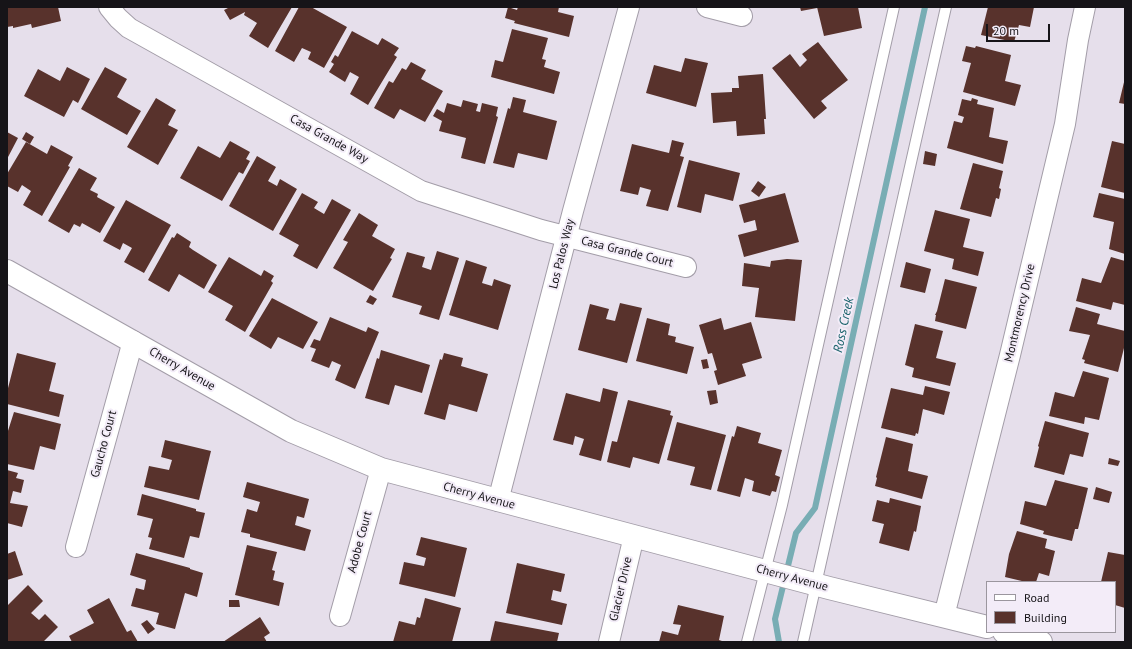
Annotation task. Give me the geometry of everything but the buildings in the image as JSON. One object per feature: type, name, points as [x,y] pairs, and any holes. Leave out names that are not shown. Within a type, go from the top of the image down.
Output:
[{"type":"street","name":"Casa Grande Way","points":[[109,7],[129,28],[421,191],[567,236]]},
{"type":"street","name":"Los Palos Way","points":[[498,501],[567,236],[629,7]]},
{"type":"street","points":[[707,7],[742,16]]},
{"type":"street","name":"Montmorency Drive","points":[[944,616],[1008,363],[1064,124],[1085,7]]},
{"type":"street","name":"Casa Grande Court","points":[[567,236],[686,267]]},
{"type":"street","name":"Cherry Avenue","points":[[7,271],[291,431],[381,469],[768,572],[986,627]]},
{"type":"street","name":"Gaucho Court","points":[[76,547],[133,341]]},
{"type":"street","name":"Adobe Court","points":[[340,616],[381,469]]},
{"type":"street","name":"Glacier Drive","points":[[609,642],[634,536]]},
{"type":"street","points":[[1008,633],[1041,642]]},
{"type":"lane","points":[[747,642],[768,572],[894,7]]},
{"type":"lane","points":[[803,642],[807,582],[829,533],[946,7]]},
{"type":"waterway","name":"Ross Creek","points":[[779,642],[775,619],[796,533],[815,508],[925,7]]}]
